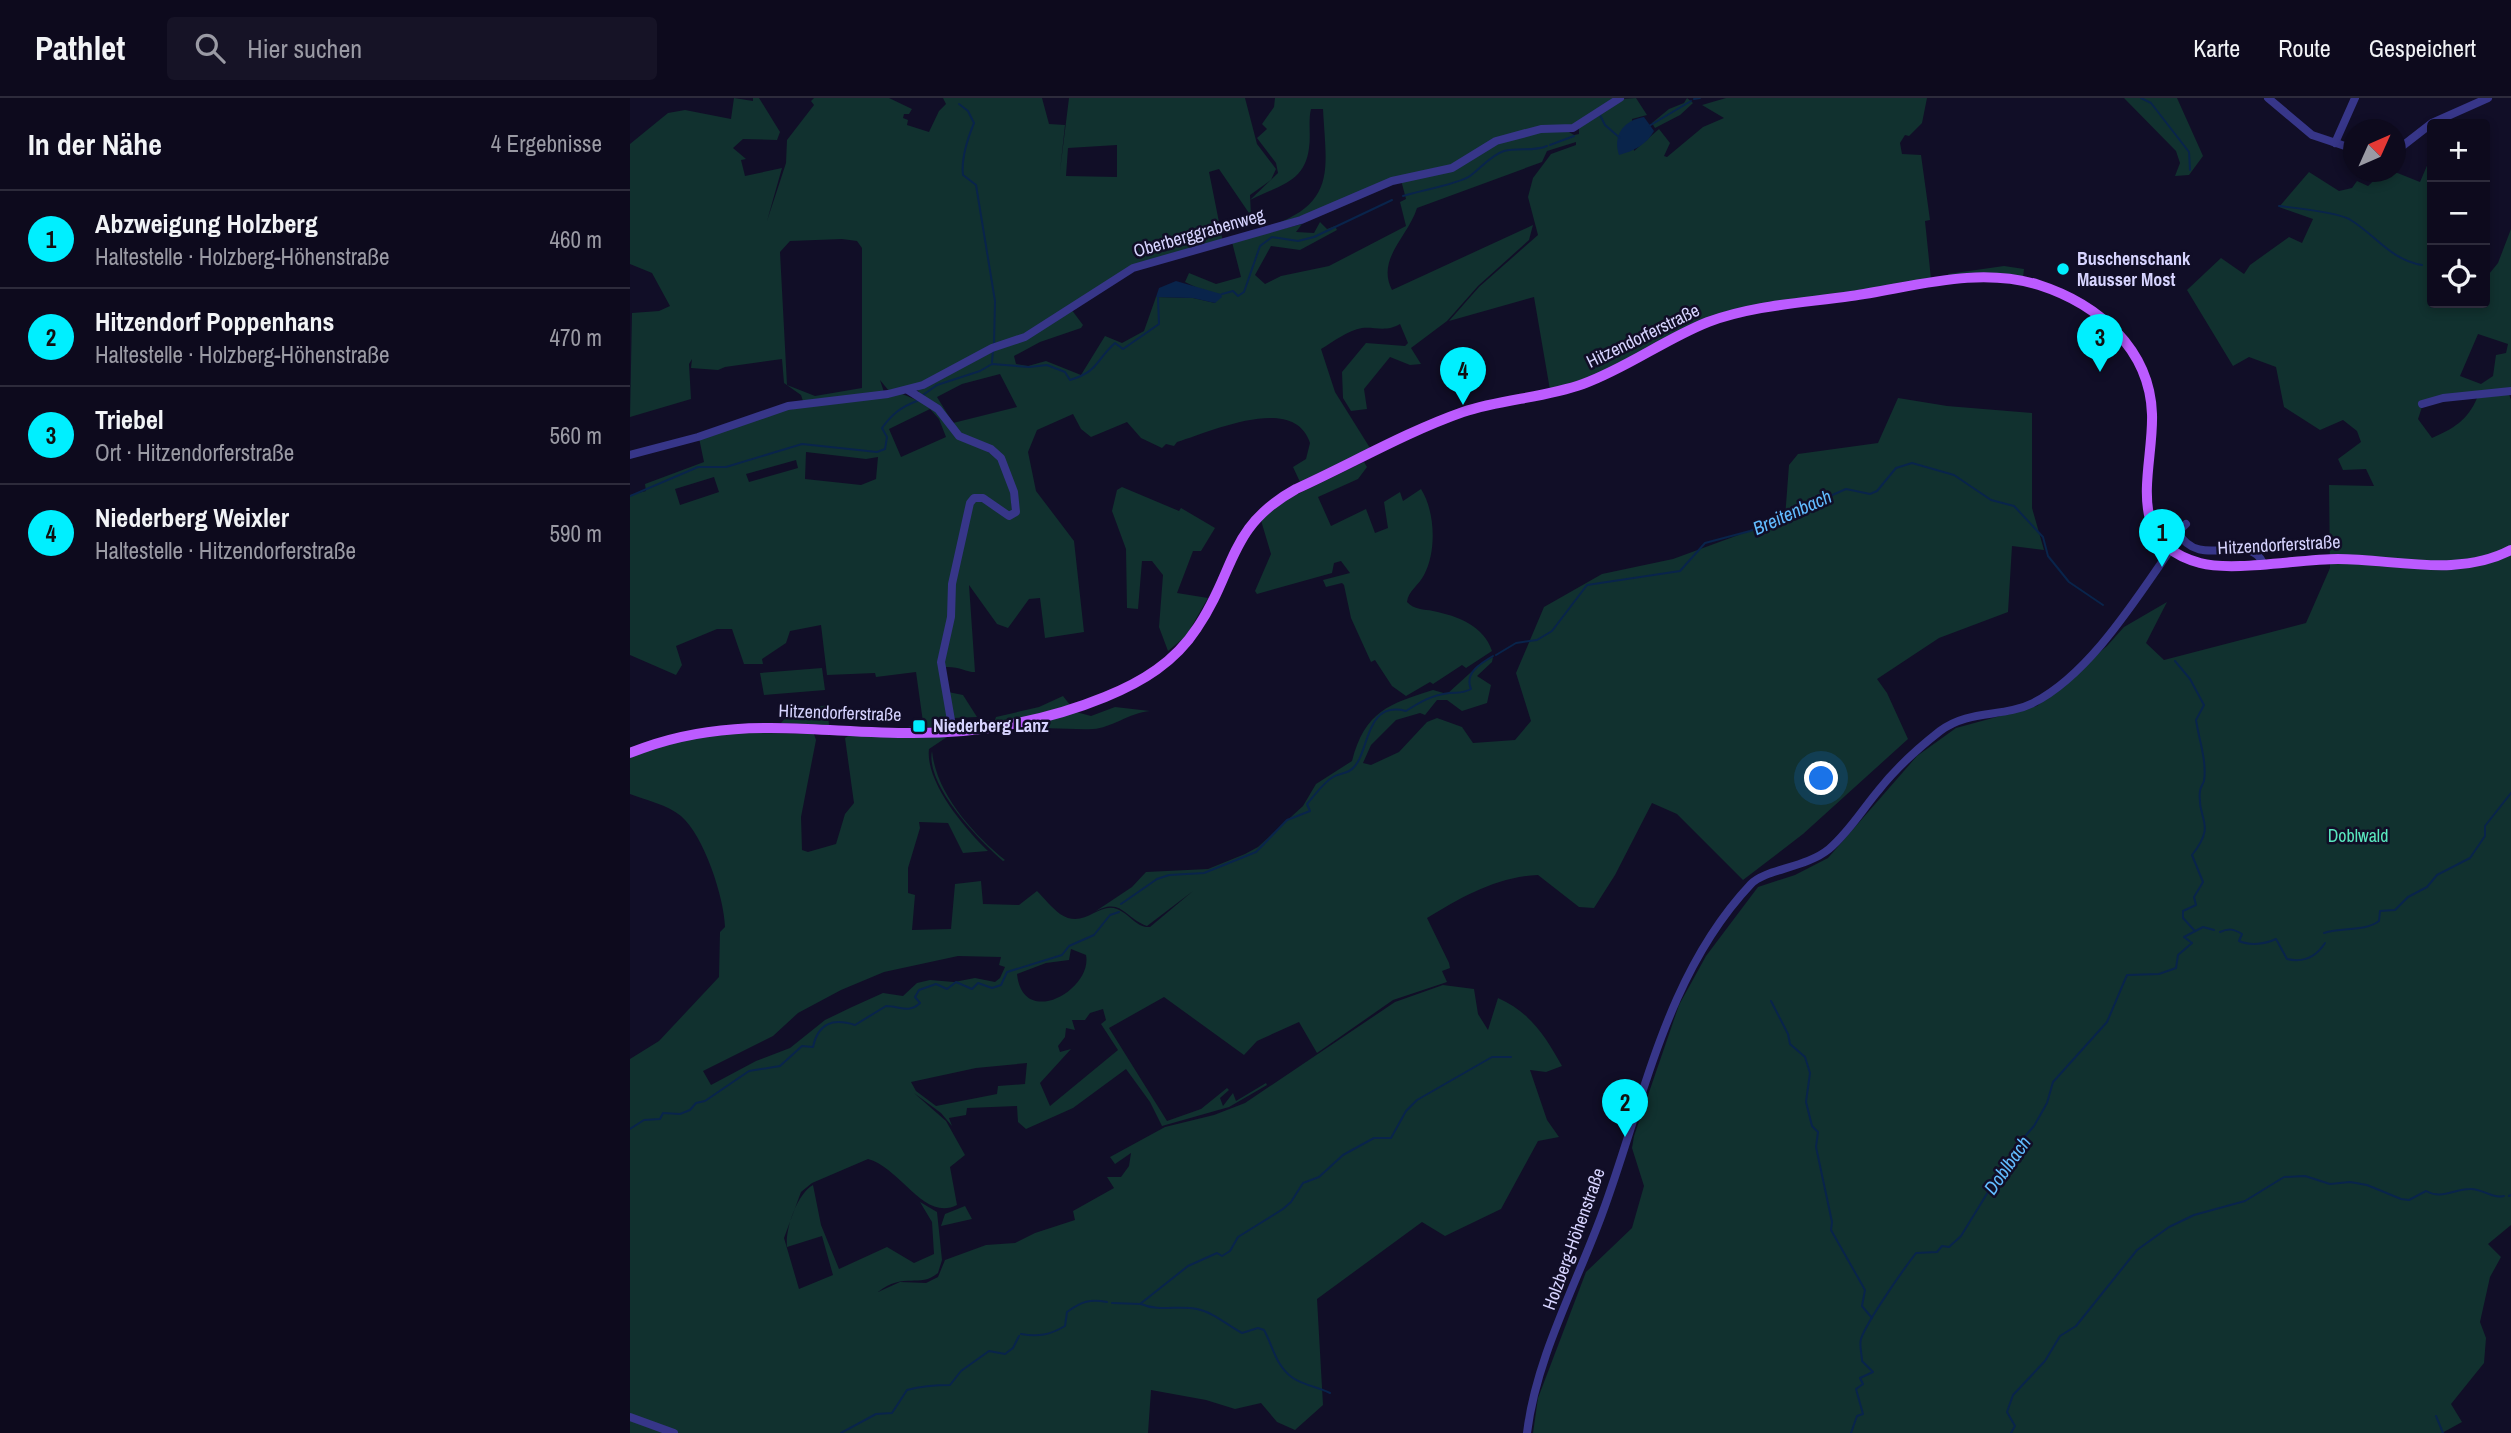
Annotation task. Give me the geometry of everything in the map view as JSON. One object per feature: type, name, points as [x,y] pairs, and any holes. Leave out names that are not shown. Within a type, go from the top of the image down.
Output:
[{"type":"main road","name":"Hitzendorferstraße","points":[[630,753],[681,735],[723,728],[953,732],[1009,725],[1066,711],[1106,697],[1155,671],[1175,655],[1196,629],[1238,542],[1265,509],[1297,489],[1433,425],[1477,408],[1580,385],[1612,372],[1694,328],[1731,315],[1953,279],[2000,277],[2039,285],[2090,310],[2123,338],[2142,368],[2151,403],[2145,484],[2148,514],[2155,530],[2171,549],[2206,565],[2339,559],[2456,565],[2480,562],[2511,550]]},
{"type":"street","name":"Oberberggrabenweg","points":[[630,455],[698,437],[788,406],[908,390],[992,348],[1025,337],[1133,268],[1301,220],[1388,183],[1452,168],[1496,141],[1537,130],[1573,128],[1620,98]]},
{"type":"street","points":[[2268,98],[2312,135],[2343,146]]},
{"type":"street","points":[[2335,143],[2355,98]]},
{"type":"street","points":[[2406,143],[2432,123],[2488,98]]},
{"type":"street","points":[[908,390],[938,409],[958,435],[991,449],[1001,458],[1016,505],[1016,512],[1009,516],[981,497],[974,498],[970,503],[953,584],[951,617],[942,662],[953,732]]},
{"type":"street","points":[[2422,404],[2443,398],[2511,391]]},
{"type":"street","points":[[2186,523],[2178,532],[2193,548],[2206,551],[2251,549],[2263,563]]},
{"type":"street","name":"Holzberg-Höhenstraße","points":[[1527,1433],[1536,1390],[1603,1212],[1672,1005],[1701,954],[1735,904],[1756,880],[1802,865],[1831,847],[1897,768],[1951,723],[1971,715],[2026,706],[2048,693],[2105,639],[2171,549]]},
{"type":"street","points":[[630,1417],[674,1433]]},
{"type":"green space","points":[[734,98],[753,101],[753,98],[759,98],[780,132],[777,140],[743,139],[733,148],[746,159],[741,160],[745,176],[782,168],[767,221],[786,163],[787,140],[814,105],[811,101],[814,98],[889,98],[912,109],[909,114],[904,114],[903,118],[908,120],[907,125],[929,132],[939,111],[946,104],[943,98],[1042,98],[1049,124],[1065,125],[1060,171],[1069,98],[1245,98],[1257,144],[1276,169],[1271,180],[1250,195],[1251,216],[1219,169],[1209,172],[1223,242],[1144,262],[1035,330],[922,383],[889,391],[880,380],[884,392],[803,401],[801,395],[784,383],[782,359],[718,370],[691,368],[692,359],[689,364],[691,399],[630,417],[632,313],[659,311],[670,306],[652,273],[630,264],[630,144],[668,113],[685,110],[731,119]],"holes":[[[1117,145],[1117,177],[1066,176],[1068,148]],[[790,241],[857,241],[862,248],[862,388],[815,396],[787,385],[780,252]]]},
{"type":"green space","points":[[1275,98],[1616,98],[1571,126],[1496,140],[1452,167],[1398,178],[1323,209],[1273,225],[1294,216],[1308,205],[1318,193],[1325,165],[1323,109],[1311,109],[1309,148],[1302,169],[1288,182],[1250,200],[1278,173],[1276,163],[1257,138],[1267,129],[1262,124],[1274,107]]},
{"type":"green space","points":[[1636,98],[1647,115],[1632,119],[1634,151],[1659,129],[1670,143],[1664,156],[1667,157],[1703,127],[1724,118],[1702,105],[1726,98],[1927,98],[1922,123],[1909,136],[1905,135],[1900,143],[1902,154],[1921,155],[1930,220],[1925,221],[1931,279],[1755,306],[1604,372],[1550,390],[1534,297],[1449,321],[1479,287],[1538,235],[1528,197],[1533,178],[1551,154],[1576,145],[1576,142],[1547,151],[1542,162],[1417,208],[1391,258],[1388,279],[1392,290],[1533,225],[1529,240],[1478,286],[1447,321],[1411,348],[1421,364],[1410,365],[1390,357],[1364,389],[1367,409],[1351,411],[1343,398],[1342,372],[1366,343],[1405,346],[1408,343],[1400,324],[1386,329],[1357,329],[1321,349],[1335,392],[1370,448],[1300,482],[1293,467],[1306,459],[1310,443],[1301,428],[1287,420],[1250,420],[1177,442],[1174,446],[1166,444],[1162,448],[1141,438],[1127,422],[1091,437],[1081,429],[1073,414],[1037,430],[1028,452],[1036,491],[1074,541],[1084,632],[1045,638],[1040,598],[1029,599],[1008,628],[997,624],[969,585],[975,672],[943,667],[953,596],[972,501],[979,498],[998,511],[1016,514],[1003,457],[966,438],[920,395],[917,388],[1071,309],[1083,325],[1081,328],[1040,342],[1014,356],[1016,364],[1028,366],[1046,361],[1081,375],[1105,336],[1122,343],[1144,331],[1156,297],[1193,298],[1215,303],[1219,294],[1206,292],[1185,282],[1189,273],[1216,284],[1241,277],[1232,242],[1302,224],[1296,232],[1314,233],[1320,222],[1327,229],[1335,226],[1337,230],[1300,250],[1271,246],[1255,275],[1265,284],[1281,276],[1329,266],[1406,226],[1400,202],[1406,199],[1401,180],[1439,173],[1485,148],[1537,131],[1567,131],[1574,135],[1579,134],[1579,125],[1622,99]],"holes":[[[1000,374],[1017,407],[953,423],[937,397],[962,384]]]},
{"type":"green space","points":[[1687,98],[1693,103],[1680,115],[1655,128],[1652,123],[1669,109],[1684,103]]},
{"type":"green space","points":[[2124,98],[2177,98],[2203,156],[2189,175],[2175,176],[2180,163],[2176,151]]},
{"type":"green space","name":"Doblwald","points":[[2427,166],[2427,308],[2490,308],[2490,273],[2498,263],[2511,229],[2511,389],[2443,397],[2418,404],[2422,407],[2418,419],[2432,438],[2459,423],[2477,398],[2509,394],[2511,400],[2511,1225],[2488,1244],[2501,1257],[2490,1277],[2480,1322],[2486,1338],[2484,1363],[2451,1404],[2462,1422],[2442,1433],[1533,1433],[1538,1398],[1586,1272],[1632,1228],[1644,1186],[1632,1148],[1634,1136],[1679,1005],[1706,956],[1758,887],[1795,875],[1828,858],[1917,756],[1956,728],[2037,706],[2107,646],[2124,627],[2167,602],[2146,643],[2164,660],[2306,623],[2330,568],[2329,485],[2374,486],[2366,469],[2343,470],[2338,459],[2361,442],[2357,431],[2343,420],[2320,430],[2284,407],[2276,367],[2249,357],[2233,366],[2187,290],[2221,258],[2244,274],[2250,265],[2289,237],[2302,243],[2313,219],[2279,207],[2309,172],[2339,191],[2352,188],[2356,182],[2368,186],[2372,182],[2406,182],[2406,176],[2420,182]],"holes":[[[2478,334],[2508,344],[2506,353],[2496,355],[2493,376],[2481,384],[2460,376]]]},
{"type":"green space","points":[[2004,266],[2024,269],[2023,278],[1949,277],[1948,274]]},
{"type":"green space","points":[[900,393],[933,407],[952,431],[1000,459],[1010,482],[1012,513],[973,496],[942,649],[949,727],[908,727],[923,722],[916,672],[876,677],[875,673],[827,675],[821,625],[790,631],[786,643],[762,659],[763,664],[744,664],[732,629],[717,629],[676,646],[682,665],[676,675],[630,655],[630,495],[646,491],[645,484],[704,462],[699,438],[773,412]],"holes":[[[930,409],[939,419],[946,437],[901,457],[889,429]],[[806,452],[866,459],[878,457],[876,479],[861,485],[805,479]],[[796,460],[798,468],[749,482],[746,474]],[[714,477],[719,492],[680,505],[675,489]]]},
{"type":"green space","points":[[1898,398],[1947,406],[2032,413],[2032,508],[2044,550],[2012,546],[2008,612],[1939,638],[1877,679],[1887,693],[1908,739],[1803,834],[1743,880],[1677,814],[1652,803],[1615,875],[1594,908],[1579,907],[1538,875],[1494,884],[1466,896],[1427,918],[1449,963],[1450,968],[1442,971],[1447,982],[1393,1000],[1317,1053],[1299,1022],[1257,1041],[1244,1055],[1164,997],[1109,1028],[1167,1121],[1201,1109],[1227,1088],[1229,1090],[1220,1098],[1223,1106],[1233,1093],[1236,1101],[1266,1083],[1267,1085],[1229,1107],[1162,1126],[1150,1102],[1126,1069],[1073,1108],[1026,1129],[1018,1122],[1017,1106],[967,1108],[966,1115],[949,1118],[952,1126],[941,1113],[914,1093],[946,1121],[965,1155],[950,1167],[957,1205],[945,1208],[934,1206],[880,1164],[868,1159],[812,1183],[801,1192],[794,1211],[802,1196],[813,1185],[821,1225],[839,1269],[887,1247],[914,1263],[934,1254],[932,1222],[920,1202],[937,1212],[942,1260],[938,1273],[924,1280],[896,1282],[878,1292],[900,1282],[926,1283],[938,1277],[945,1260],[986,1245],[1015,1243],[1035,1233],[1075,1220],[1073,1211],[1114,1188],[1107,1177],[1121,1177],[1129,1166],[1131,1153],[1115,1164],[1110,1157],[1165,1127],[1214,1115],[1245,1103],[1395,1002],[1443,985],[1474,989],[1478,1014],[1488,1030],[1498,998],[1510,1004],[1536,1026],[1562,1066],[1546,1072],[1530,1070],[1547,1120],[1559,1137],[1538,1141],[1501,1209],[1445,1236],[1422,1222],[1317,1299],[1323,1405],[1295,1430],[1277,1422],[1261,1403],[1235,1409],[1206,1400],[1151,1390],[1148,1433],[630,1433],[630,1059],[659,1041],[719,977],[720,932],[725,927],[717,884],[705,852],[689,825],[676,812],[630,794],[630,755],[710,732],[814,734],[816,740],[801,817],[802,850],[808,852],[836,844],[845,814],[854,803],[845,738],[850,735],[947,737],[929,749],[933,776],[959,818],[988,851],[963,853],[948,823],[919,822],[920,828],[908,868],[908,893],[915,895],[912,930],[951,929],[955,884],[981,881],[983,904],[1019,905],[1037,891],[1057,912],[1069,918],[1084,918],[1110,908],[1122,911],[1141,925],[1150,927],[1193,891],[1147,926],[1116,907],[1102,908],[1093,913],[1132,887],[1146,872],[1208,869],[1258,847],[1303,806],[1316,784],[1352,761],[1364,731],[1372,720],[1391,705],[1433,690],[1447,694],[1480,664],[1493,657],[1492,662],[1477,676],[1491,685],[1487,703],[1462,711],[1447,700],[1437,700],[1425,715],[1420,713],[1396,720],[1371,745],[1363,763],[1371,765],[1399,752],[1427,722],[1437,718],[1462,727],[1473,743],[1515,740],[1531,721],[1516,673],[1544,607],[1602,574],[1673,559],[1785,518],[1789,465],[1798,454],[1878,443]],"holes":[[[1071,949],[1086,955],[1085,968],[1069,991],[1043,1002],[1031,999],[1022,991],[1017,974],[1046,963],[1069,960]],[[958,956],[1001,957],[999,965],[1005,967],[995,982],[975,978],[954,982],[930,980],[917,983],[903,996],[883,993],[825,1020],[790,1048],[756,1061],[711,1085],[703,1071],[773,1036],[798,1013],[841,990],[884,972]],[[1103,1009],[1106,1020],[1101,1024],[1118,1050],[1050,1106],[1040,1083],[1071,1049],[1060,1052],[1058,1046],[1065,1037],[1066,1028],[1075,1030],[1072,1020],[1085,1020],[1090,1013]],[[1027,1063],[1025,1084],[998,1086],[997,1094],[936,1106],[916,1091],[911,1082],[976,1068]],[[790,1222],[787,1247],[822,1236],[833,1275],[799,1289],[784,1238]]]},
{"type":"green space","points":[[1364,462],[1367,467],[1358,479],[1318,497],[1331,526],[1366,509],[1375,533],[1388,528],[1384,502],[1400,492],[1403,501],[1421,489],[1432,520],[1431,555],[1424,575],[1407,602],[1416,608],[1452,616],[1469,624],[1483,635],[1492,651],[1466,668],[1462,665],[1433,684],[1430,682],[1406,696],[1392,686],[1375,660],[1371,662],[1351,618],[1344,585],[1342,583],[1326,587],[1323,580],[1350,573],[1341,561],[1334,563],[1332,573],[1257,594],[1255,591],[1271,554],[1260,517],[1273,506]]},
{"type":"green space","points":[[1122,487],[1179,511],[1181,508],[1215,528],[1201,551],[1193,551],[1177,593],[1208,598],[1186,636],[1168,651],[1159,627],[1163,575],[1152,561],[1142,561],[1138,609],[1127,608],[1126,549],[1112,511],[1117,490]]},
{"type":"green space","points":[[822,668],[825,690],[764,695],[760,673]]},
{"type":"green space","points":[[948,692],[963,695],[977,717],[954,718]]},
{"type":"green space","points":[[1063,696],[1070,705],[1011,721],[955,726],[978,720],[995,720],[996,717],[1039,707]]},
{"type":"green space","points":[[827,705],[829,725],[781,723],[790,713]]},
{"type":"green space","points":[[1115,707],[1150,711],[1093,729],[1026,730],[1025,727],[1076,712],[1091,716]]},
{"type":"green space","points":[[932,751],[941,782],[958,812],[1005,860],[981,840],[956,811],[945,795],[932,765]]},
{"type":"green space","points":[[965,1206],[972,1219],[941,1226],[945,1214]]},
{"type":"water","points":[[1644,117],[1654,131],[1651,136],[1639,146],[1619,155],[1617,141],[1622,129],[1631,121]]},
{"type":"water","points":[[1176,281],[1221,294],[1222,297],[1215,303],[1193,298],[1156,297],[1159,288]]},
{"type":"waterway","points":[[1694,99],[1700,98]]},
{"type":"waterway","points":[[2141,98],[2151,103],[2189,152],[2190,170]]},
{"type":"waterway","points":[[1649,126],[1691,101]]},
{"type":"waterway","points":[[959,104],[968,111],[974,123],[965,149],[963,175],[976,185],[995,301],[994,344]]},
{"type":"waterway","points":[[1599,113],[1605,125],[1620,138]]},
{"type":"waterway","points":[[1550,145],[1574,136]]},
{"type":"waterway","points":[[1403,196],[1465,179],[1504,151],[1547,146]]},
{"type":"waterway","points":[[1222,294],[1233,291],[1238,296],[1244,292],[1260,246],[1272,237],[1298,241],[1314,237],[1392,200]]},
{"type":"waterway","points":[[2279,206],[2325,212],[2349,219],[2401,258],[2422,265]]},
{"type":"waterway","points":[[923,395],[937,385],[980,371],[992,364],[1029,367],[1047,365],[1065,372],[1070,380],[1079,377],[1092,369],[1115,343],[1123,349],[1159,324],[1158,298]]},
{"type":"waterway","points":[[992,362],[993,350]]},
{"type":"waterway","points":[[630,496],[698,467],[726,467],[802,444],[877,452],[885,449],[887,437],[882,428],[897,412],[917,401]]},
{"type":"waterway","name":"Breitenbach","points":[[1496,655],[1516,643],[1537,640],[1552,631],[1587,585],[1680,571],[1705,543],[1750,531],[1846,489],[1870,494],[1877,491],[1896,468],[1912,463],[1954,475],[1991,500],[2014,506],[2043,537],[2048,556],[2069,582],[2103,605]]},
{"type":"waterway","name":"Breitenbach","points":[[1121,904],[1157,879],[1169,875],[1204,873],[1256,852],[1287,820],[1310,811],[1307,804],[1326,782],[1353,768],[1375,720],[1382,713],[1392,710],[1406,711],[1432,697],[1471,689],[1469,683],[1472,673],[1493,656]]},
{"type":"waterway","points":[[2175,661],[2190,679],[2204,705],[2196,720],[2204,766],[2200,801],[2205,828],[2200,844],[2192,855],[2203,882],[2194,897],[2196,905],[2183,911],[2183,918],[2194,930]]},
{"type":"waterway","name":"Doblbach","points":[[2324,933],[2360,928],[2379,921],[2380,911],[2395,910],[2408,897],[2427,887],[2437,875],[2470,858],[2485,836],[2485,826],[2511,793]]},
{"type":"waterway","name":"Breitenbach","points":[[630,1129],[644,1120],[660,1119],[663,1113],[680,1114],[690,1110],[696,1103],[705,1101],[749,1071],[780,1066],[802,1046],[813,1047],[819,1032],[828,1024],[840,1022],[855,1025],[886,1006],[912,1008],[920,1003],[915,997],[919,990],[936,984],[947,989],[956,982],[972,989],[978,983],[992,988],[1001,985],[1007,972],[1062,955],[1069,946],[1094,935],[1110,915],[1119,912]]},
{"type":"waterway","name":"Doblbach","points":[[1851,1433],[1857,1416],[1863,1414],[1856,1389],[1863,1384],[1860,1378],[1873,1372],[1862,1361],[1861,1339],[1910,1261],[1916,1253],[1937,1252],[1942,1246],[1949,1247],[1961,1236],[2015,1148],[2034,1126],[2047,1103],[2053,1082],[2107,1022],[2127,975],[2159,974],[2176,968],[2178,955],[2192,943],[2184,937],[2203,927],[2214,930]]},
{"type":"waterway","name":"Doblbach","points":[[2220,932],[2236,931],[2242,934],[2239,941],[2248,944],[2276,939],[2287,959],[2293,960],[2309,958],[2325,943]]},
{"type":"waterway","points":[[1771,1001],[1788,1034],[1790,1044],[1805,1057],[1810,1073],[1806,1102],[1812,1126],[1818,1132],[1816,1147],[1832,1222],[1831,1230],[1865,1290],[1862,1306],[1872,1318]]},
{"type":"waterway","points":[[1112,1303],[1140,1304],[1188,1266],[1217,1253],[1222,1256],[1230,1251],[1238,1237],[1283,1209],[1303,1183],[1319,1177],[1343,1155],[1374,1138],[1391,1138],[1406,1111],[1417,1100],[1492,1057],[1511,1057]]},
{"type":"waterway","points":[[2011,1433],[2015,1426],[2007,1412],[2013,1395],[2045,1361],[2060,1336],[2076,1326],[2137,1250],[2169,1227],[2194,1215],[2245,1201],[2284,1177],[2305,1176],[2330,1184],[2350,1182],[2367,1185],[2409,1200],[2426,1191],[2442,1194],[2464,1189],[2504,1196]]},
{"type":"waterway","points":[[1021,1334],[1049,1333],[1065,1326],[1067,1312],[1077,1305],[1091,1301],[1107,1302]]},
{"type":"waterway","points":[[1141,1304],[1155,1308],[1190,1308],[1203,1311],[1242,1333],[1258,1328],[1264,1330],[1287,1373],[1301,1382],[1330,1393]]},
{"type":"waterway","points":[[841,1433],[876,1414],[892,1413],[907,1390],[950,1385],[961,1371],[989,1351],[1005,1354],[1013,1348],[1019,1336]]},
{"type":"waterway","points":[[2436,1416],[2443,1433]]},
{"type":"place","name":"Buschenschank Mausser Most","points":[[2063,269]]},
{"type":"place","name":"Triebel","points":[[2100,372]]},
{"type":"place","name":"Niederberg Weixler","points":[[1463,405]]},
{"type":"place","name":"Abzweigung Holzberg","points":[[2162,567]]},
{"type":"place","name":"Niederberg Lanz","points":[[919,726]]},
{"type":"place","name":"Hitzendorf Poppenhans","points":[[1625,1137]]}]
